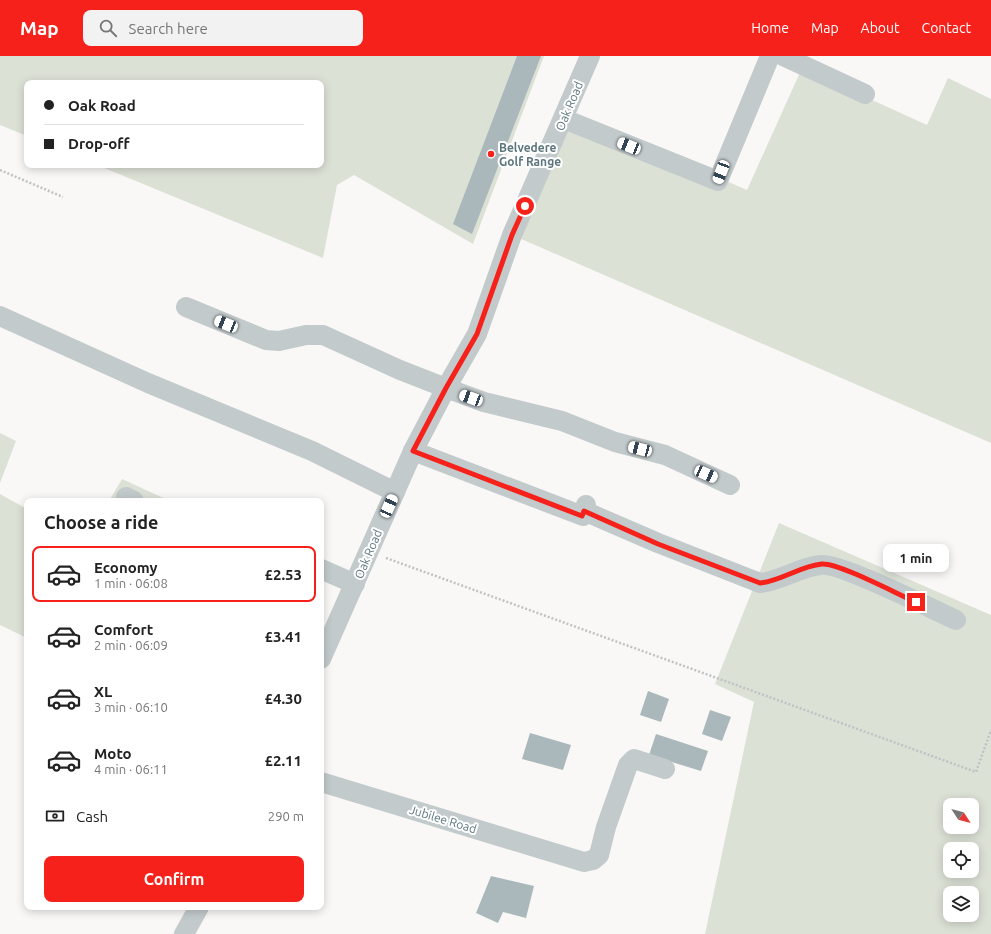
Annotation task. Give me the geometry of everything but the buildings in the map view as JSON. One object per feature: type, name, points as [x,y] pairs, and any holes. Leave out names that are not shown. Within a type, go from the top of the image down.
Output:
[{"type":"street","name":"Oak Road","points":[[324,651],[413,451],[446,388],[477,334],[512,235],[564,119],[590,56]]},
{"type":"street","points":[[564,119],[718,181],[770,56]]},
{"type":"street","points":[[783,56],[865,94]]},
{"type":"street","points":[[186,307],[266,340],[279,342],[306,335],[323,335],[400,370],[446,388],[484,402],[562,421],[615,442],[665,455],[730,485]]},
{"type":"street","points":[[0,316],[148,383],[307,449],[395,492]]},
{"type":"street","points":[[413,451],[582,516],[585,508],[658,544],[760,583],[771,582],[804,568],[823,564],[850,572],[956,620]]},
{"type":"street","points":[[324,570],[355,584]]},
{"type":"street","name":"Jubilee Road","points":[[324,783],[584,862],[593,860],[599,855],[606,827],[628,765],[634,759],[665,769]]},
{"type":"street","points":[[184,934],[197,910]]},
{"type":"path","points":[[0,170],[63,197]]},
{"type":"path","points":[[369,552],[976,772],[991,730]]},
{"type":"shaded area","points":[[0,56],[544,56],[473,244],[354,175],[337,185],[323,258],[104,168],[324,168],[324,80],[24,80],[24,135],[0,125]]},
{"type":"shaded area","points":[[802,68],[927,125],[948,78],[991,99],[991,443],[512,235],[567,112],[747,190]]},
{"type":"shaded area","points":[[0,433],[16,441],[0,483]]},
{"type":"shaded area","points":[[122,479],[163,498],[111,498]]},
{"type":"shaded area","points":[[0,494],[24,507],[24,637],[0,625]]},
{"type":"shaded area","points":[[779,523],[991,615],[991,934],[705,934],[754,702],[715,684]]},
{"type":"place","name":"Belvedere Golf Range","points":[[491,154]]},
{"type":"route","points":[[525,206],[512,235],[477,334],[452,380],[446,388],[413,451],[582,516],[584,511],[632,531],[658,544],[760,583],[771,582],[804,568],[823,564],[850,572],[916,602]]}]
